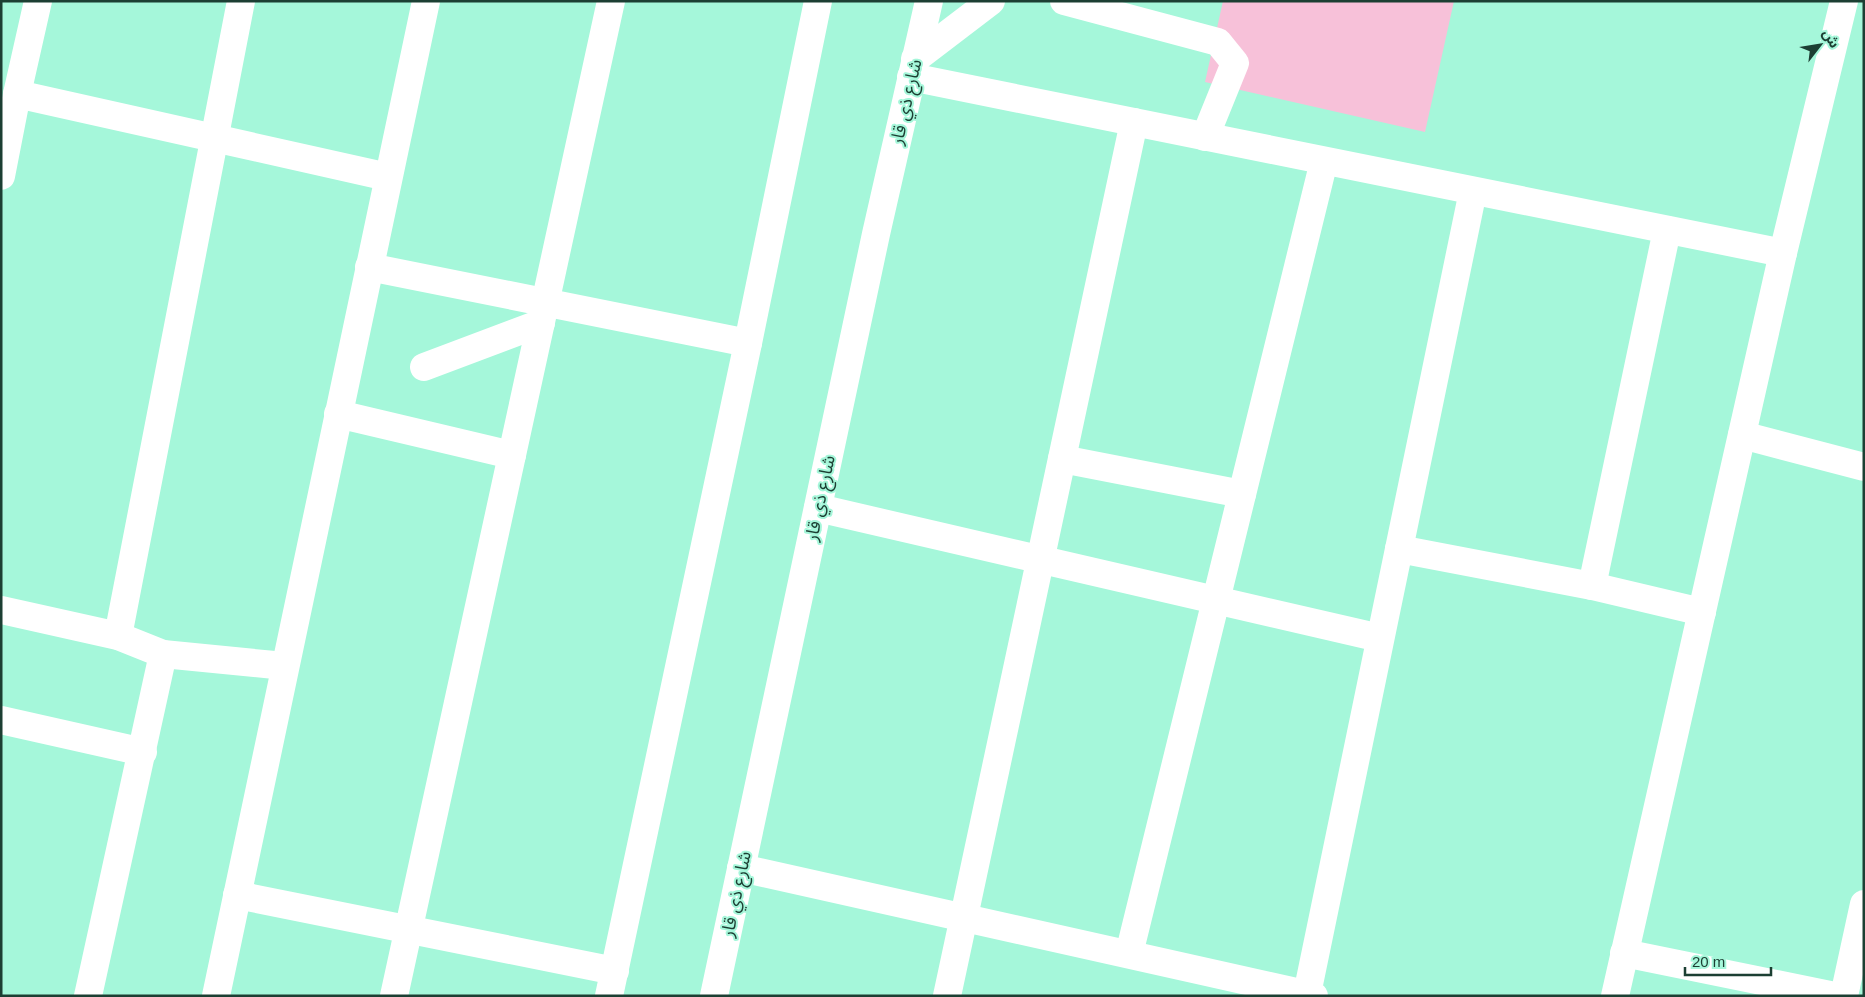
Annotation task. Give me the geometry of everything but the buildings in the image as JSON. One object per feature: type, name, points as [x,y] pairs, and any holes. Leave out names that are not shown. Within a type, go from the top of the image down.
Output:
[{"type":"street","points":[[1,176],[38,1]]},
{"type":"street","points":[[118,636],[241,1]]},
{"type":"street","points":[[216,996],[426,1]]},
{"type":"street","points":[[394,996],[611,1]]},
{"type":"street","points":[[237,895],[408,929],[612,983],[748,343],[818,1]]},
{"type":"street","name":"شارع ذي قار","points":[[714,996],[876,234],[929,1]]},
{"type":"street","points":[[913,68],[991,1]]},
{"type":"street","points":[[1064,1],[1218,42],[1235,63],[1205,137]]},
{"type":"street","points":[[1615,996],[1742,435],[1844,1]]},
{"type":"street","points":[[913,68],[1134,122],[1784,253]]},
{"type":"street","points":[[17,94],[388,177]]},
{"type":"street","points":[[947,996],[1134,122]]},
{"type":"street","points":[[1129,954],[1324,161]]},
{"type":"street","points":[[741,868],[1310,995],[1380,638],[1474,191]]},
{"type":"street","points":[[1592,586],[1667,230]]},
{"type":"street","points":[[369,267],[543,313],[748,343]]},
{"type":"street","points":[[424,367],[543,313]]},
{"type":"street","points":[[338,414],[512,455]]},
{"type":"street","points":[[1742,435],[1864,467]]},
{"type":"street","points":[[1062,459],[1242,494]]},
{"type":"street","points":[[818,508],[1380,638]]},
{"type":"street","points":[[1399,549],[1592,586],[1702,612]]},
{"type":"street","points":[[1,610],[118,636],[164,654],[285,666]]},
{"type":"street","points":[[88,996],[164,654]]},
{"type":"street","points":[[1,720],[143,752]]},
{"type":"street","points":[[1844,996],[1864,904]]},
{"type":"street","points":[[1624,953],[1835,996]]},
{"type":"shaded area","points":[[1223,1],[1454,1],[1425,132],[1205,82]]}]
